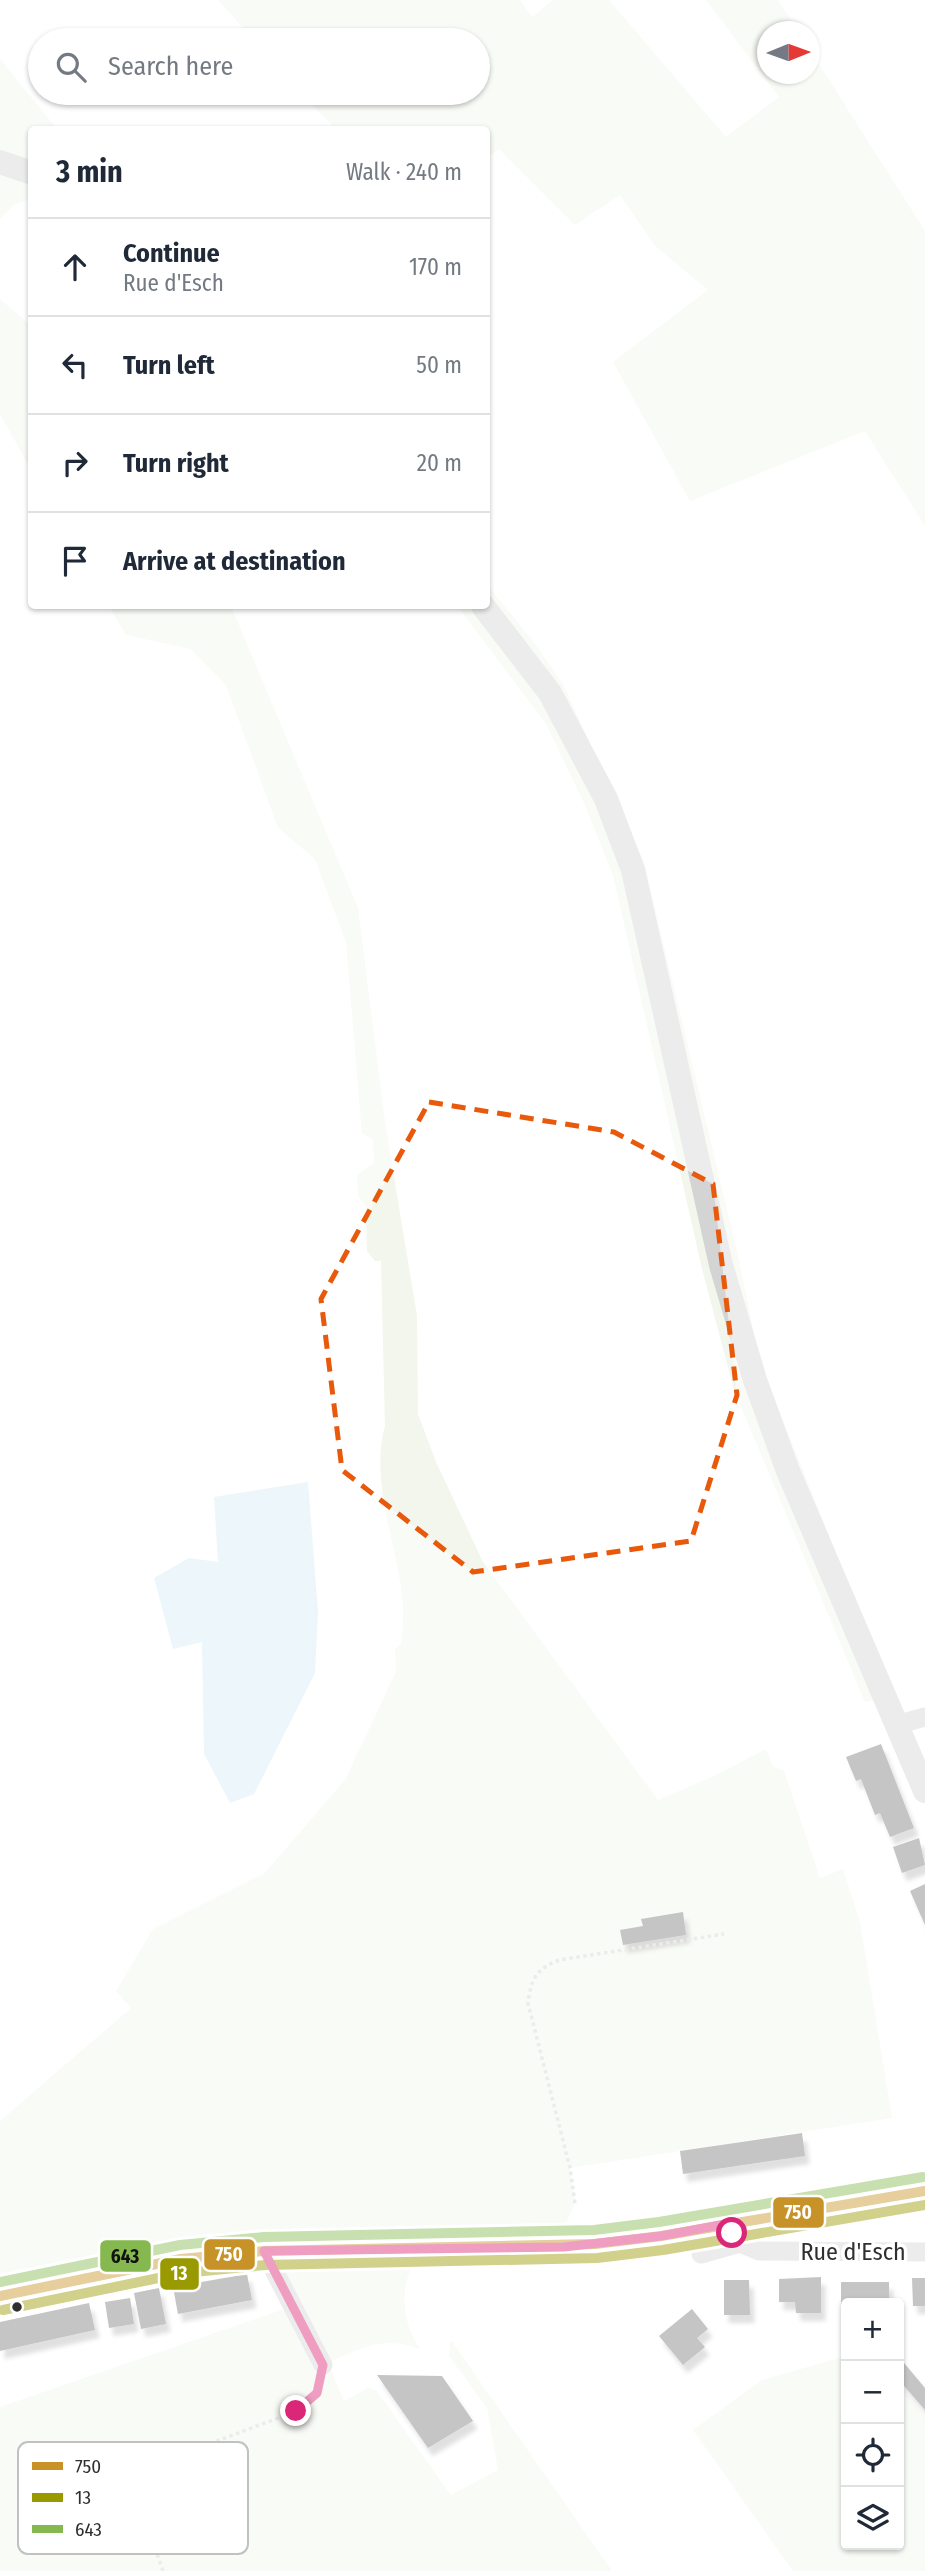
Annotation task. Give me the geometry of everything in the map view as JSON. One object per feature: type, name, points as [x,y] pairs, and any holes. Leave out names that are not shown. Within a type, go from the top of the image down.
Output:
[{"type":"main road","name":"Rue d'Esch","points":[[0,2296],[181,2259],[264,2251],[564,2247],[661,2236],[733,2234],[925,2191]]},
{"type":"street","points":[[0,162],[28,172]]},
{"type":"street","points":[[485,609],[550,692],[606,799],[633,870],[721,1265],[755,1380],[788,1471],[925,1791]]},
{"type":"street","points":[[897,1725],[925,1717]]},
{"type":"street","name":"Rue d'Esch","points":[[701,2254],[733,2234],[759,2251],[925,2252]]},
{"type":"street","points":[[264,2251],[323,2365]]},
{"type":"path","points":[[575,2203],[570,2168],[528,2003],[530,1984],[539,1968],[559,1960],[724,1934]]},
{"type":"path","points":[[214,2442],[296,2411],[317,2393],[323,2365]]},
{"type":"path","points":[[157,2554],[163,2571]]},
{"type":"highlighted area","points":[[429,1102],[614,1132],[713,1184],[737,1395],[691,1541],[473,1572],[342,1470],[321,1299]]},
{"type":"shaded area","points":[[218,0],[520,0],[532,17],[553,0],[609,0],[726,137],[779,97],[769,84],[820,84],[820,66],[925,231],[925,526],[865,431],[690,501],[613,362],[708,290],[655,246],[620,195],[575,225],[499,149],[490,156],[490,126],[332,126],[313,105],[490,105],[490,28],[243,28]]},
{"type":"shaded area","points":[[706,0],[778,0],[792,21],[757,21],[757,68]]},
{"type":"shaded area","points":[[0,59],[28,93],[28,105],[37,105],[55,126],[28,126],[28,200],[15,204],[0,219]]},
{"type":"shaded area","points":[[0,299],[28,323],[28,464],[0,414]]},
{"type":"shaded area","points":[[490,589],[533,641],[563,684],[644,862],[739,1260],[760,1363],[853,1595],[884,1697],[865,1702],[734,1390],[702,1269],[613,875],[585,805],[546,724],[459,609],[490,609]]},
{"type":"shaded area","points":[[111,609],[232,609],[358,908],[385,1122],[417,1316],[418,1414],[436,1462],[483,1562],[658,1800],[714,1776],[766,1749],[773,1766],[784,1771],[820,1878],[843,1869],[860,1922],[892,2118],[570,2168],[575,2203],[563,2230],[565,2261],[415,2262],[406,2283],[405,2306],[406,2318],[420,2349],[384,2343],[352,2352],[328,2363],[344,2401],[368,2388],[376,2390],[451,2495],[498,2470],[487,2408],[449,2356],[451,2340],[612,2571],[0,2571],[0,2407],[293,2306],[264,2251],[0,2296],[0,2121],[131,2008],[116,1991],[153,1929],[265,1873],[345,1780],[396,1672],[395,1649],[401,1644],[403,1620],[400,1583],[386,1516],[380,1470],[385,1426],[381,1261],[375,1261],[367,1251],[366,1206],[358,1196],[357,1175],[374,1163],[373,1139],[362,1134],[346,942],[315,859],[278,828],[226,685],[191,649],[126,635]]},
{"type":"shaded area","points":[[841,2357],[841,2550],[904,2550],[904,2390],[925,2417],[925,2571],[793,2571],[693,2430],[762,2380]]},
{"type":"water","points":[[308,1482],[318,1612],[315,1673],[254,1794],[230,1803],[204,1754],[202,1642],[173,1649],[154,1578],[189,1558],[218,1562],[214,1497]]},
{"type":"building","points":[[881,1744],[914,1828],[890,1837],[880,1813],[875,1815],[861,1779],[856,1781],[846,1757]]},
{"type":"building","points":[[919,1838],[925,1865],[902,1873],[893,1847]]},
{"type":"building","points":[[925,1884],[925,1925],[910,1891]]},
{"type":"building","points":[[683,1912],[686,1935],[623,1945],[620,1930],[643,1926],[641,1919]]},
{"type":"building","points":[[802,2133],[805,2156],[683,2174],[680,2151]]},
{"type":"building","points":[[247,2274],[252,2300],[178,2314],[173,2287]]},
{"type":"building","points":[[821,2277],[821,2313],[796,2313],[795,2302],[779,2302],[779,2279]]},
{"type":"building","points":[[912,2278],[925,2278],[925,2306],[913,2306]]},
{"type":"building","points":[[724,2280],[749,2280],[750,2315],[724,2315]]},
{"type":"building","points":[[841,2282],[889,2282],[889,2298],[841,2298]]},
{"type":"building","points":[[159,2288],[166,2324],[141,2329],[134,2293]]},
{"type":"building","points":[[130,2298],[134,2324],[109,2328],[105,2302]]},
{"type":"building","points":[[89,2303],[95,2330],[0,2351],[0,2322]]},
{"type":"building","points":[[692,2309],[708,2329],[697,2338],[705,2347],[683,2365],[659,2336]]},
{"type":"building","points":[[904,2363],[925,2388],[925,2410],[904,2386]]},
{"type":"building","points":[[377,2375],[442,2376],[473,2421],[428,2448]]},
{"type":"transit line","name":"643","points":[[0,2282],[180,2245],[264,2237],[594,2230],[659,2222],[923,2177]]},
{"type":"transit line","name":"750","points":[[0,2296],[181,2259],[264,2251],[595,2244],[661,2236],[925,2191]]},
{"type":"transit line","name":"13","points":[[3,2310],[183,2273],[265,2265],[597,2258],[663,2250],[925,2205]]},
{"type":"route","points":[[296,2411],[317,2393],[323,2365],[264,2251],[449,2246],[564,2247],[661,2236],[725,2224],[732,2233]]}]
